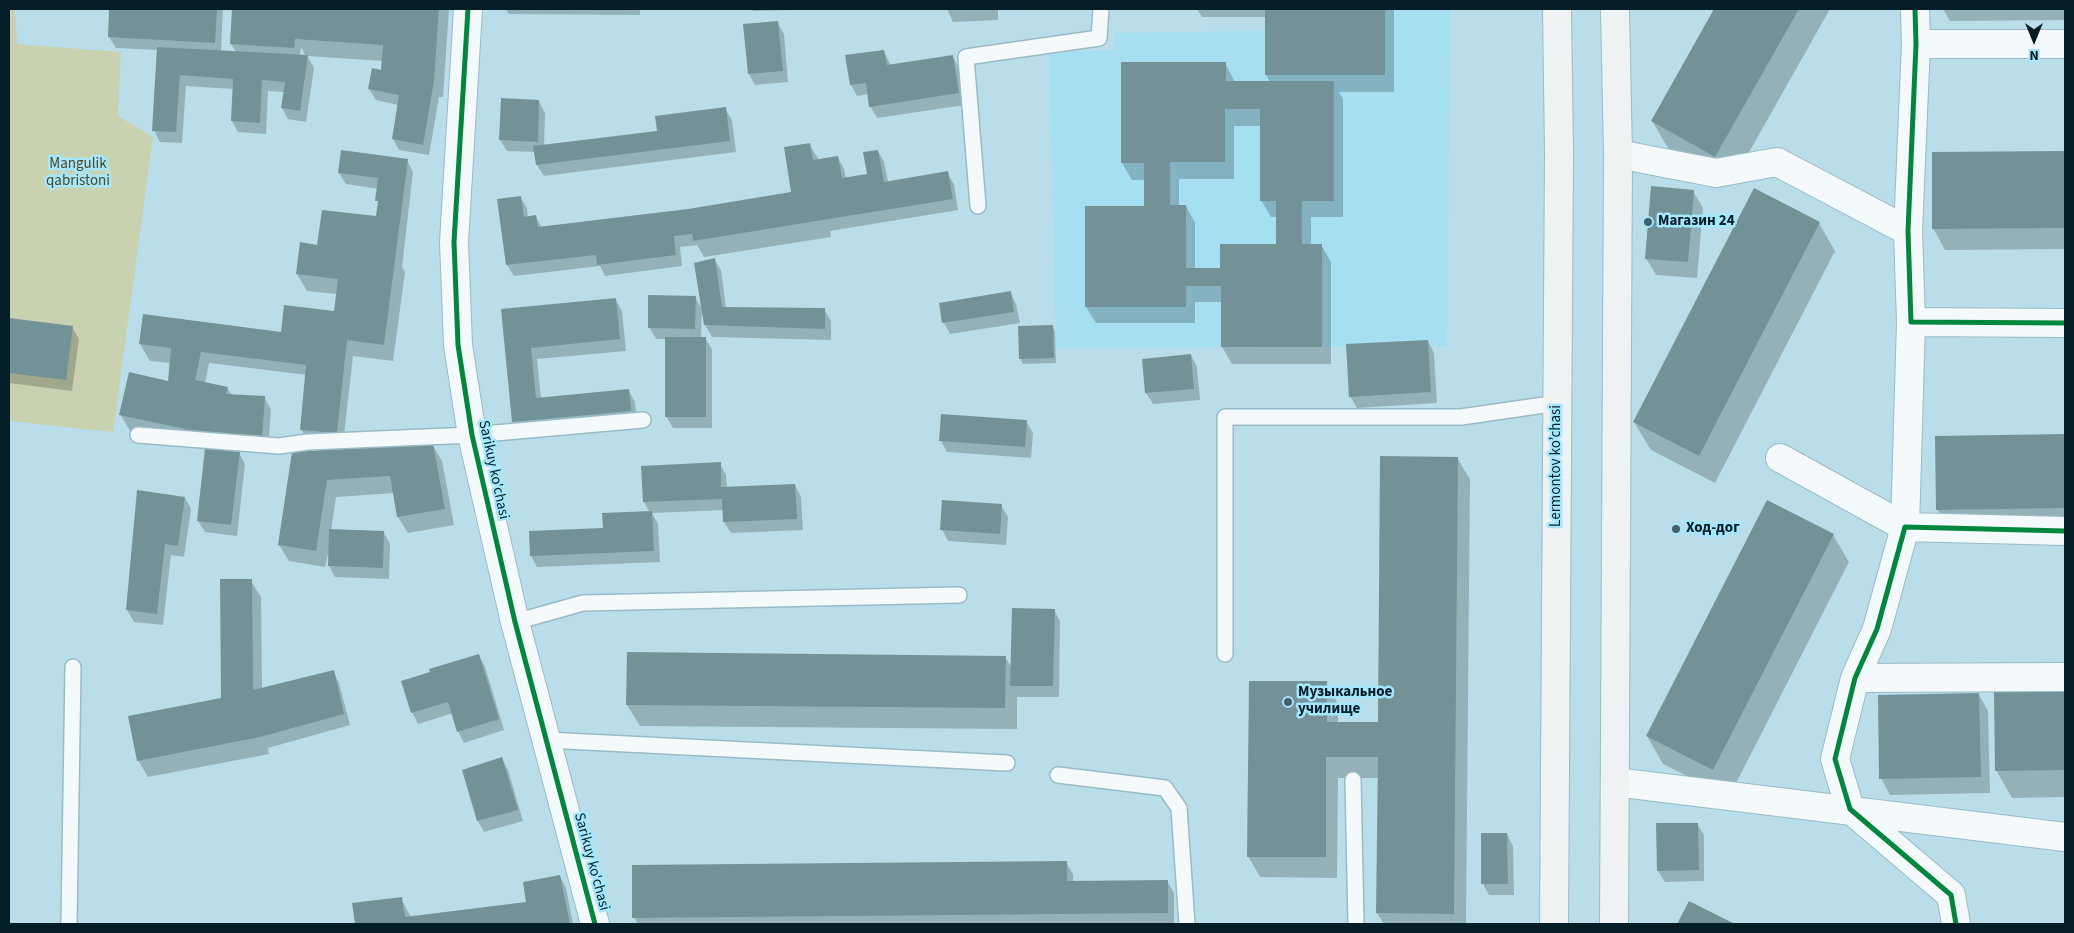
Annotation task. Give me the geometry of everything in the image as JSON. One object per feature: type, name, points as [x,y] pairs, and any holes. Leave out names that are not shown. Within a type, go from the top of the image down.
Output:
[{"type":"main road","name":"Lermontov ko’chasi","points":[[1554,924],[1559,153],[1557,9]]},
{"type":"main road","points":[[1614,924],[1618,154],[1615,9]]},
{"type":"street","name":"Sarikuy ko'chasi","points":[[468,9],[454,242],[458,345],[472,434],[515,622],[595,924]]},
{"type":"street","points":[[1915,9],[1916,44],[1908,231],[1911,322],[1905,527],[1877,629],[1855,678],[1835,759],[1850,809],[1951,895],[1956,924]]},
{"type":"street","points":[[1916,44],[2065,44]]},
{"type":"street","points":[[1618,154],[1716,174],[1776,162],[1908,231]]},
{"type":"street","points":[[1911,322],[2065,323]]},
{"type":"street","points":[[1780,458],[1905,527],[2065,531]]},
{"type":"street","points":[[1855,678],[2065,676]]},
{"type":"street","points":[[1615,782],[2065,836]]},
{"type":"lane","points":[[978,206],[966,57],[1099,38],[1101,9]]},
{"type":"lane","points":[[1225,654],[1225,417],[1461,417],[1558,403]]},
{"type":"lane","points":[[138,435],[279,446],[308,442],[472,434],[643,420]]},
{"type":"lane","points":[[515,622],[583,603],[959,595]]},
{"type":"lane","points":[[69,924],[73,667]]},
{"type":"lane","points":[[546,740],[1007,763]]},
{"type":"lane","points":[[1058,775],[1165,788],[1179,808],[1187,924]]},
{"type":"lane","points":[[1353,780],[1356,924]]},
{"type":"shaded area","points":[[1265,9],[1450,9],[1447,346],[1056,348],[1049,52],[1115,50],[1115,33],[1264,31]]},
{"type":"green space","name":"Mangulik qabristoni","points":[[9,9],[15,9],[17,44],[121,52],[118,116],[153,137],[113,432],[9,421]]},
{"type":"building","points":[[109,9],[217,9],[215,43],[108,37]]},
{"type":"building","points":[[232,9],[439,9],[434,81],[423,145],[392,139],[399,95],[368,89],[372,68],[381,70],[383,45],[295,39],[294,48],[230,44]]},
{"type":"building","points":[[1265,9],[1385,9],[1385,75],[1265,75]]},
{"type":"building","points":[[1714,9],[1799,9],[1715,157],[1651,121]]},
{"type":"building","points":[[778,21],[783,71],[748,74],[743,24]]},
{"type":"building","points":[[157,47],[308,55],[300,111],[281,108],[285,82],[262,80],[260,123],[231,121],[233,79],[180,75],[176,132],[152,131]]},
{"type":"building","points":[[884,50],[887,65],[953,55],[959,93],[869,107],[866,83],[850,85],[845,55]]},
{"type":"building","points":[[1121,62],[1226,62],[1226,81],[1334,81],[1334,201],[1302,201],[1302,244],[1322,244],[1322,347],[1221,347],[1221,286],[1186,286],[1186,307],[1085,307],[1085,206],[1144,206],[1144,163],[1121,163]],"holes":[[[1225,109],[1260,109],[1260,201],[1276,201],[1276,244],[1220,244],[1220,268],[1186,268],[1186,205],[1170,205],[1170,162],[1225,162]]]},
{"type":"building","points":[[501,98],[539,100],[538,142],[499,140]]},
{"type":"building","points":[[726,107],[730,141],[536,165],[533,146],[657,131],[655,116]]},
{"type":"building","points":[[810,143],[813,160],[838,156],[842,178],[867,174],[863,152],[878,150],[884,182],[948,171],[953,199],[693,241],[692,234],[674,236],[676,255],[597,265],[596,255],[506,265],[497,199],[521,196],[524,217],[536,215],[538,227],[688,209],[791,192],[784,147]]},
{"type":"building","points":[[341,150],[408,159],[384,345],[347,340],[337,433],[300,430],[306,365],[201,352],[195,380],[228,387],[226,394],[265,396],[262,439],[218,436],[119,415],[129,372],[168,381],[171,348],[139,344],[143,314],[281,332],[284,305],[334,311],[338,279],[296,274],[300,242],[317,245],[322,210],[376,216],[378,201],[375,201],[378,178],[338,173]]},
{"type":"building","points":[[2065,151],[2065,228],[1932,229],[1932,152]]},
{"type":"building","points":[[1651,186],[1694,190],[1688,262],[1645,259]]},
{"type":"building","points":[[1754,188],[1820,222],[1699,456],[1633,422]]},
{"type":"building","points":[[715,258],[722,307],[825,308],[825,329],[704,325],[694,263]]},
{"type":"building","points":[[1011,291],[1014,312],[942,323],[939,303]]},
{"type":"building","points":[[648,295],[696,296],[695,329],[648,328]]},
{"type":"building","points":[[616,298],[620,339],[531,348],[536,398],[629,389],[631,411],[512,422],[501,309]]},
{"type":"building","points":[[9,318],[73,326],[66,380],[9,373]]},
{"type":"building","points":[[1053,325],[1054,358],[1019,359],[1018,326]]},
{"type":"building","points":[[665,337],[706,337],[706,417],[665,417]]},
{"type":"building","points":[[1428,340],[1431,392],[1349,397],[1346,344]]},
{"type":"building","points":[[1191,354],[1194,389],[1145,393],[1142,359]]},
{"type":"building","points":[[941,414],[1027,420],[1025,447],[939,441]]},
{"type":"building","points":[[2065,434],[2065,508],[1936,510],[1935,436]]},
{"type":"building","points":[[433,443],[445,509],[397,517],[390,476],[327,480],[316,551],[278,545],[292,452]]},
{"type":"building","points":[[205,448],[240,452],[231,525],[197,521]]},
{"type":"building","name":"Музыкальное училище","points":[[1380,456],[1458,457],[1454,914],[1376,913],[1378,757],[1326,757],[1326,857],[1247,857],[1249,681],[1327,681],[1327,722],[1378,722]]},
{"type":"building","points":[[721,462],[721,487],[795,484],[797,519],[723,522],[722,499],[643,502],[641,466]]},
{"type":"building","points":[[137,490],[185,497],[178,546],[165,544],[157,614],[126,610]]},
{"type":"building","points":[[942,500],[1002,504],[1000,534],[940,530]]},
{"type":"building","points":[[1767,500],[1834,534],[1713,770],[1646,736]]},
{"type":"building","points":[[652,511],[654,551],[530,556],[529,531],[603,528],[602,513]]},
{"type":"building","points":[[329,529],[384,531],[383,568],[328,566]]},
{"type":"building","points":[[220,579],[252,579],[253,690],[334,670],[344,714],[260,737],[137,761],[128,716],[221,698]]},
{"type":"building","points":[[1012,608],[1055,609],[1053,686],[1010,686]]},
{"type":"building","points":[[627,652],[1006,656],[1005,708],[626,705]]},
{"type":"building","points":[[479,654],[499,719],[457,732],[448,702],[411,713],[401,681],[430,672],[429,669]]},
{"type":"building","points":[[2065,691],[2065,770],[1995,771],[1994,692]]},
{"type":"building","points":[[1979,693],[1981,777],[1879,779],[1878,695]]},
{"type":"building","points":[[502,757],[518,810],[477,821],[462,770]]},
{"type":"building","points":[[1656,823],[1698,823],[1699,870],[1657,871]]},
{"type":"building","points":[[1481,833],[1507,833],[1508,884],[1481,884]]},
{"type":"building","points":[[1067,861],[1067,881],[1168,880],[1168,913],[632,918],[632,865]]},
{"type":"building","points":[[560,875],[570,924],[355,924],[352,903],[402,897],[405,917],[526,902],[523,882]]},
{"type":"building","points":[[1689,901],[1735,924],[1677,924]]},
{"type":"cycle path","points":[[468,9],[454,242],[458,345],[472,435],[515,622],[595,924]]},
{"type":"cycle path","points":[[1915,9],[1916,44],[1908,231],[1911,322],[2065,323]]},
{"type":"cycle path","points":[[1956,924],[1951,895],[1850,809],[1835,759],[1855,678],[1877,629],[1905,527],[2065,531]]},
{"type":"place","name":"Магазин 24","points":[[1648,222]]},
{"type":"place","name":"Ход-дог","points":[[1676,529]]},
{"type":"place","name":"Музыкальное училище","points":[[1288,702]]}]
